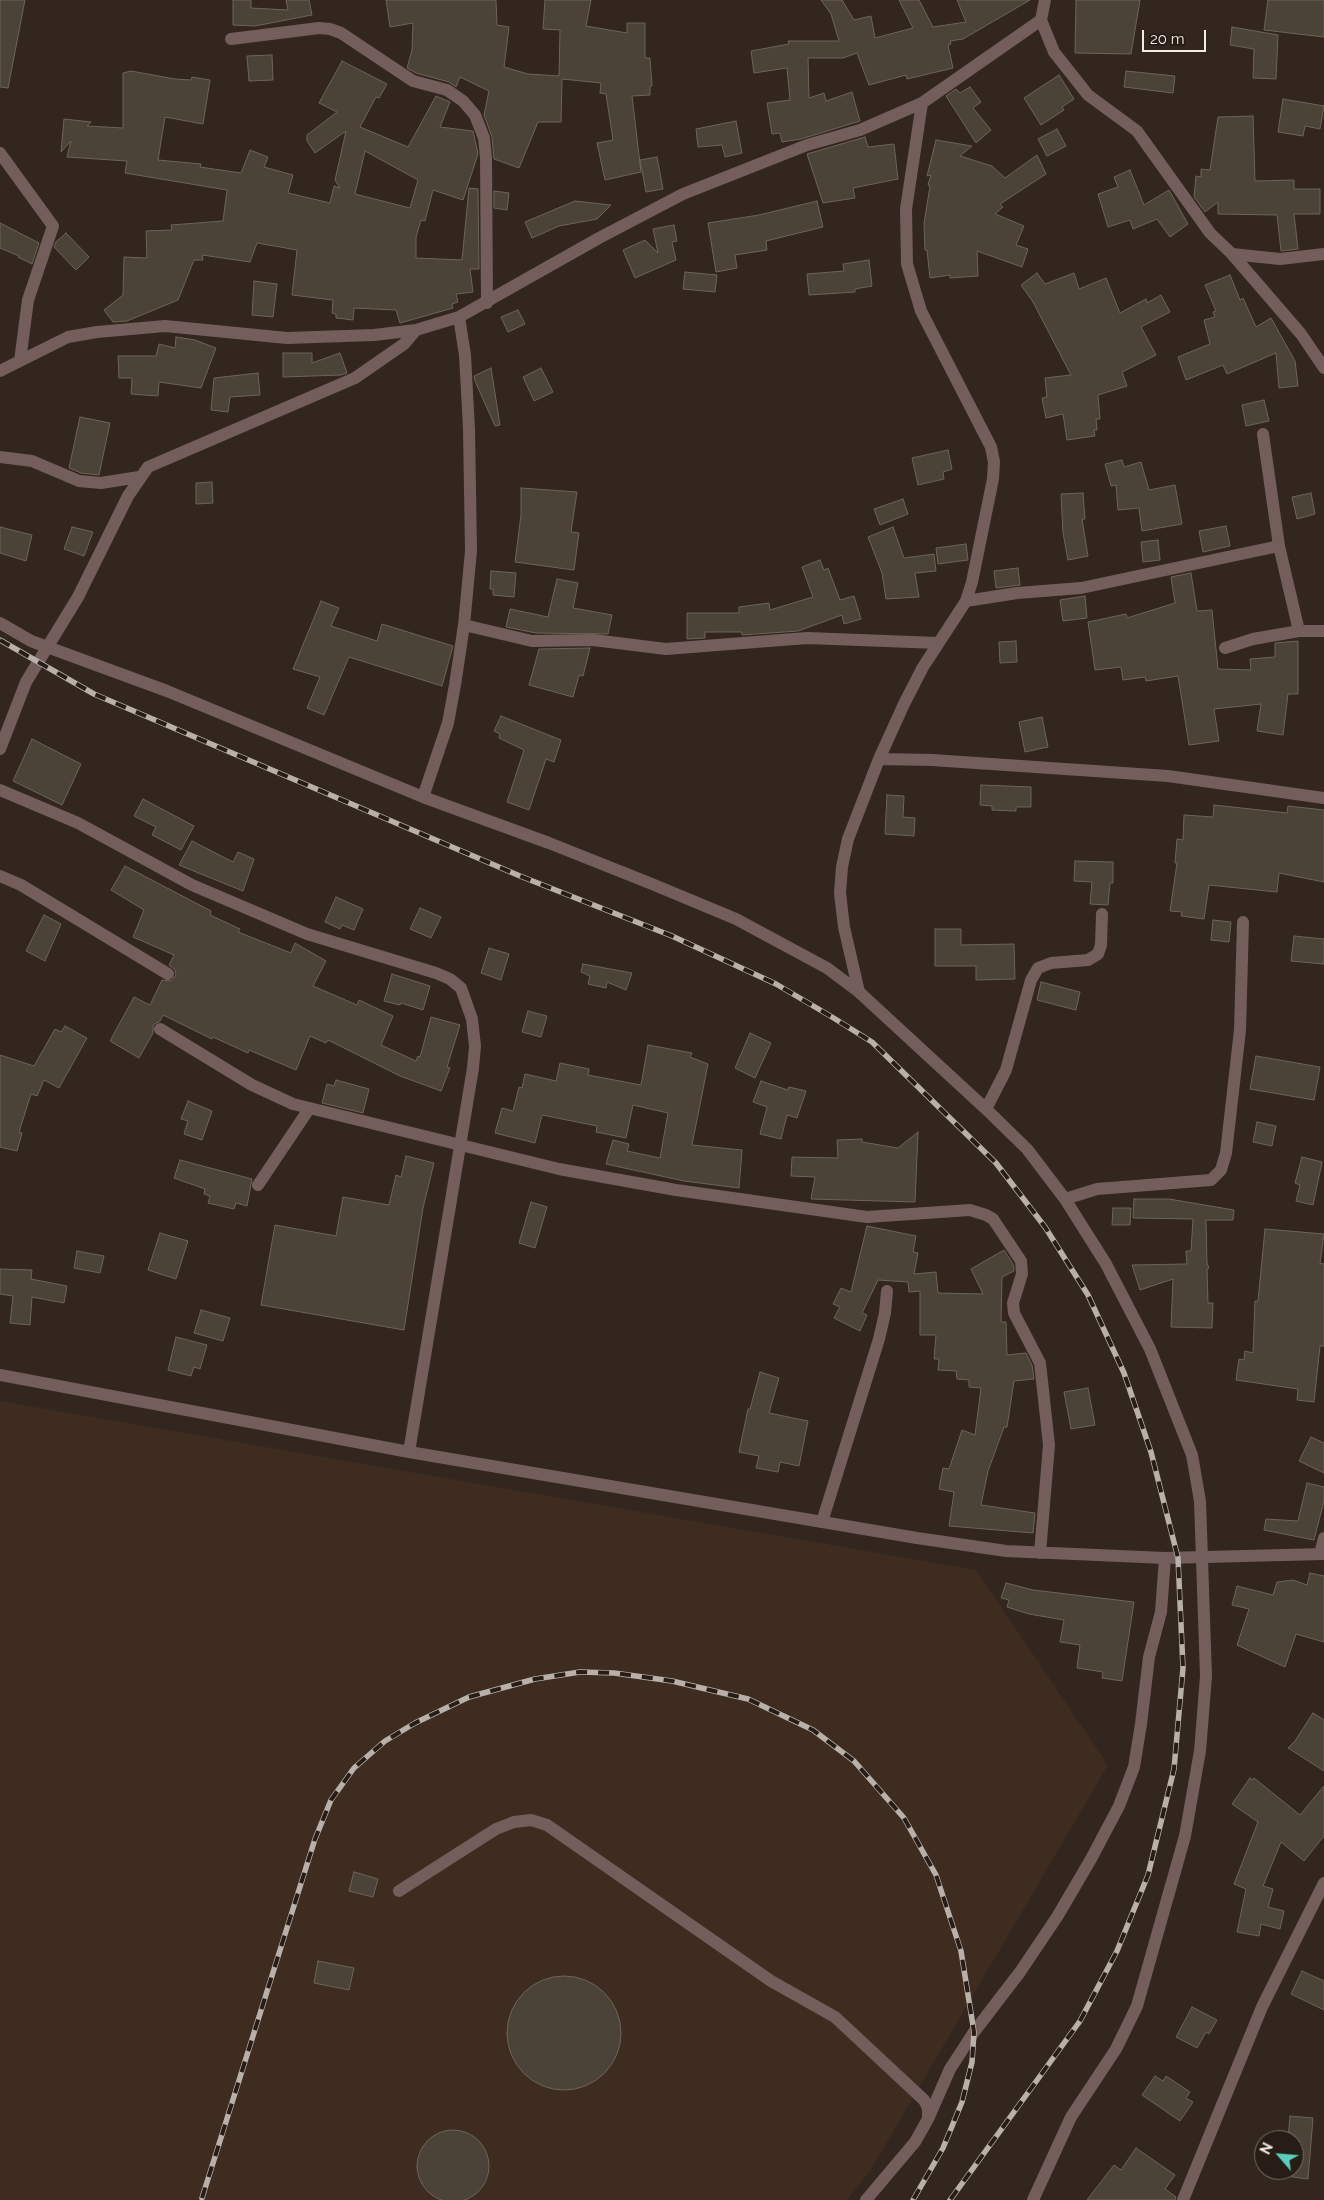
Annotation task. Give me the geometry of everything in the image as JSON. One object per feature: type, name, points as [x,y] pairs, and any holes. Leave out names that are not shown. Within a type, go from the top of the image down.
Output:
[{"type":"street","points":[[1045,0],[1041,20],[1054,52],[1088,95],[1138,131],[1210,233],[1232,254],[1301,334],[1324,368]]},
{"type":"street","points":[[0,371],[68,337],[164,326],[287,338],[374,335],[416,330],[458,317],[487,303],[599,238],[683,194],[807,145],[860,130],[922,102],[1041,20]]},
{"type":"street","points":[[231,39],[319,28],[330,29],[341,33],[413,81],[446,90],[463,101],[475,116],[484,138],[486,157],[487,303]]},
{"type":"street","points":[[859,992],[844,927],[840,893],[842,867],[848,839],[878,759],[923,667],[966,601],[993,479],[994,462],[986,434],[939,347],[922,311],[907,264],[906,209],[922,102]]},
{"type":"street","points":[[0,153],[53,226],[28,300],[20,361]]},
{"type":"street","points":[[1232,254],[1280,259],[1324,254]]},
{"type":"street","points":[[423,798],[448,723],[464,625],[470,551],[470,429],[465,355],[458,317]]},
{"type":"street","points":[[0,749],[26,682],[78,597],[139,477],[148,467],[159,460],[355,378],[404,344],[416,330]]},
{"type":"street","points":[[1263,434],[1279,546],[1299,631]]},
{"type":"street","points":[[0,457],[32,461],[79,481],[101,483],[139,477]]},
{"type":"street","points":[[966,601],[1017,593],[1081,588],[1279,546]]},
{"type":"street","points":[[0,623],[31,641],[167,691],[423,798],[549,843],[736,919],[828,968],[859,992],[986,1109],[1027,1149],[1065,1199],[1106,1264],[1150,1349],[1188,1446],[1200,1501],[1206,1676],[1200,1751],[1186,1836],[1137,2006],[1116,2049],[1067,2124],[1033,2200]]},
{"type":"street","points":[[464,625],[532,640],[593,640],[666,649],[806,638],[938,643]]},
{"type":"street","points":[[1225,648],[1253,639],[1299,631],[1324,631]]},
{"type":"street","points":[[878,759],[932,760],[1168,776],[1324,798]]},
{"type":"street","points":[[0,790],[78,823],[192,885],[307,934],[450,979],[461,988],[467,1000],[472,1019],[475,1046],[461,1146],[409,1452]]},
{"type":"street","points":[[0,876],[21,885],[168,974]]},
{"type":"street","points":[[986,1109],[1006,1070],[1031,980],[1038,968],[1051,963],[1088,960],[1098,954],[1101,945],[1102,914]]},
{"type":"street","points":[[1065,1199],[1097,1189],[1212,1180],[1221,1170],[1226,1153],[1240,1030],[1243,922]]},
{"type":"street","points":[[160,1029],[252,1085],[309,1109],[569,1171],[676,1190],[867,1217],[970,1210],[986,1214],[993,1219],[1021,1261],[1022,1274],[1013,1303],[1014,1313],[1038,1354],[1040,1363],[1049,1445],[1040,1553]]},
{"type":"street","points":[[258,1186],[309,1109]]},
{"type":"street","points":[[822,1522],[879,1339],[886,1313],[887,1291]]},
{"type":"street","points":[[0,1375],[409,1452],[1006,1551],[1165,1558],[1322,1554],[1324,1538]]},
{"type":"street","points":[[866,2200],[915,2142],[928,2120],[950,2070],[974,2032],[1020,1972],[1057,1916],[1091,1859],[1119,1806],[1134,1767],[1142,1724],[1148,1657],[1161,1612],[1165,1558]]},
{"type":"street","points":[[399,1891],[496,1829],[514,1822],[531,1820],[547,1825],[771,1981],[835,2017],[924,2100],[928,2108],[928,2120]]},
{"type":"street","points":[[1183,2200],[1262,2007],[1324,1883]]},
{"type":"shaded area","points":[[0,1401],[976,1570],[1108,1765],[870,2171],[847,2200],[0,2200]]},
{"type":"building","points":[[0,0],[25,0],[8,88],[0,87]]},
{"type":"building","points":[[233,0],[251,0],[251,8],[288,10],[286,0],[309,0],[312,15],[255,26],[233,25]]},
{"type":"building","points":[[386,0],[496,0],[497,25],[509,27],[504,67],[528,74],[559,76],[560,30],[543,29],[545,0],[591,0],[586,26],[627,33],[627,23],[645,23],[645,58],[650,58],[652,86],[650,86],[650,95],[632,96],[641,172],[605,180],[597,143],[613,140],[606,94],[600,93],[601,83],[562,79],[561,122],[538,122],[519,168],[494,159],[492,137],[484,115],[489,91],[460,77],[456,87],[449,82],[416,73],[407,68],[412,50],[413,23],[390,27]]},
{"type":"building","points":[[821,0],[842,0],[854,20],[871,16],[875,38],[913,28],[899,0],[919,0],[933,27],[966,22],[957,0],[1030,0],[963,39],[950,41],[951,44],[948,45],[953,68],[907,79],[906,75],[869,85],[857,53],[843,58],[808,58],[809,98],[824,93],[826,101],[852,92],[860,121],[801,139],[782,142],[780,133],[772,134],[767,103],[790,100],[787,68],[754,73],[751,51],[789,44],[788,41],[839,41],[831,14]]},
{"type":"building","points":[[1076,0],[1140,0],[1131,54],[1075,53]]},
{"type":"building","points":[[1268,0],[1324,0],[1324,37],[1264,30]]},
{"type":"building","points":[[1232,27],[1278,35],[1276,79],[1253,78],[1254,49],[1230,45]]},
{"type":"building","points":[[272,55],[273,80],[249,81],[247,56]]},
{"type":"building","points":[[342,61],[387,84],[379,98],[376,97],[360,127],[408,147],[436,96],[450,102],[440,127],[473,131],[478,154],[463,200],[433,190],[425,221],[421,220],[416,237],[416,258],[462,260],[469,188],[478,189],[479,269],[470,269],[473,292],[456,294],[458,302],[452,304],[453,308],[400,323],[396,310],[354,308],[353,320],[336,318],[336,314],[332,313],[333,300],[292,295],[297,250],[257,243],[250,262],[202,255],[203,260],[194,260],[178,300],[127,321],[113,322],[104,310],[123,295],[124,257],[147,258],[146,231],[172,230],[171,225],[223,221],[227,190],[125,173],[127,161],[67,157],[71,141],[61,152],[64,119],[91,122],[87,126],[123,128],[123,73],[131,71],[175,79],[191,80],[192,77],[210,80],[203,124],[165,117],[158,160],[201,164],[200,167],[241,173],[250,150],[268,157],[264,167],[293,175],[288,193],[330,203],[334,186],[340,188],[335,180],[346,131],[315,153],[307,141],[307,135],[337,112],[319,103]],"holes":[[[365,151],[418,180],[410,208],[355,194]]]},
{"type":"building","points":[[1126,71],[1175,76],[1173,93],[1124,87]]},
{"type":"building","points":[[1059,75],[1074,99],[1062,107],[1064,110],[1041,125],[1024,98]]},
{"type":"building","points":[[970,87],[981,102],[973,108],[991,130],[976,143],[946,96],[956,89],[960,93]]},
{"type":"building","points":[[1283,99],[1324,106],[1320,129],[1305,126],[1303,136],[1278,132]]},
{"type":"building","points":[[1253,116],[1255,181],[1294,180],[1294,189],[1320,189],[1320,214],[1294,214],[1298,249],[1281,251],[1277,215],[1218,214],[1218,202],[1205,212],[1194,197],[1196,176],[1201,177],[1201,169],[1210,170],[1218,117]]},
{"type":"building","points":[[736,121],[742,153],[725,157],[722,145],[698,147],[696,129]]},
{"type":"building","points":[[1057,129],[1066,146],[1047,156],[1038,139]]},
{"type":"building","points":[[865,137],[868,147],[894,144],[898,179],[853,188],[855,198],[823,203],[807,154]]},
{"type":"building","points":[[936,140],[972,146],[960,156],[992,166],[1005,178],[1037,155],[1046,174],[1000,204],[1003,207],[995,214],[1024,226],[1016,245],[1028,249],[1022,267],[977,251],[978,276],[950,278],[950,275],[930,278],[927,250],[925,250],[924,224],[930,186],[928,185],[931,175],[927,176]]},
{"type":"building","points":[[657,157],[663,189],[646,192],[640,160]]},
{"type":"building","points":[[1130,170],[1144,205],[1169,190],[1188,224],[1170,237],[1157,219],[1133,229],[1130,220],[1108,227],[1098,194],[1118,187],[1114,177]]},
{"type":"building","points":[[494,191],[509,193],[507,210],[494,208]]},
{"type":"building","points":[[575,201],[611,205],[597,219],[559,226],[532,238],[525,222]]},
{"type":"building","points":[[817,201],[823,227],[766,241],[767,250],[735,255],[737,268],[716,272],[708,223],[759,215]]},
{"type":"building","points":[[0,223],[39,243],[32,264],[0,248]]},
{"type":"building","points":[[674,225],[677,241],[672,242],[676,260],[635,278],[623,250],[645,240],[658,253],[653,229]]},
{"type":"building","points":[[66,233],[89,257],[76,270],[54,247],[56,242]]},
{"type":"building","points":[[869,260],[872,286],[855,289],[855,292],[809,295],[807,274],[844,271],[843,264]]},
{"type":"building","points":[[685,272],[717,275],[715,292],[683,289]]},
{"type":"building","points":[[1037,273],[1045,284],[1074,273],[1079,289],[1106,278],[1120,313],[1146,299],[1147,303],[1161,295],[1170,312],[1141,327],[1156,355],[1122,372],[1127,386],[1098,395],[1100,419],[1096,419],[1097,430],[1094,430],[1095,436],[1067,440],[1063,414],[1046,418],[1042,398],[1047,397],[1045,378],[1071,375],[1033,302],[1021,285]]},
{"type":"building","points":[[1230,275],[1240,300],[1243,298],[1256,327],[1271,318],[1295,361],[1298,386],[1279,388],[1276,353],[1227,374],[1223,365],[1186,380],[1178,357],[1210,344],[1204,320],[1215,317],[1213,312],[1216,311],[1205,285]]},
{"type":"building","points":[[254,281],[277,284],[273,317],[252,315]]},
{"type":"building","points":[[518,310],[525,324],[508,332],[501,317]]},
{"type":"building","points":[[176,337],[195,340],[216,348],[201,388],[159,382],[158,396],[131,394],[132,378],[119,378],[118,356],[156,356],[159,344],[175,348]]},
{"type":"building","points":[[283,353],[312,353],[312,363],[340,353],[347,373],[341,375],[283,377]]},
{"type":"building","points":[[491,368],[500,425],[495,426],[474,376]]},
{"type":"building","points":[[541,368],[553,392],[534,401],[523,377]]},
{"type":"building","points":[[258,373],[260,395],[230,397],[228,412],[211,410],[214,378]]},
{"type":"building","points":[[1264,400],[1269,421],[1246,426],[1242,405]]},
{"type":"building","points":[[80,417],[110,423],[99,475],[81,473],[69,468]]},
{"type":"building","points":[[948,450],[952,469],[943,472],[944,479],[918,485],[912,458]]},
{"type":"building","points":[[1122,460],[1124,467],[1141,462],[1149,490],[1175,485],[1182,524],[1142,531],[1139,508],[1118,510],[1116,485],[1111,486],[1105,464]]},
{"type":"building","points":[[212,482],[213,503],[196,504],[196,483]]},
{"type":"building","points":[[521,488],[577,492],[571,532],[579,533],[574,570],[515,562],[521,515]]},
{"type":"building","points":[[1083,493],[1085,519],[1082,519],[1088,556],[1068,560],[1063,533],[1061,494]]},
{"type":"building","points":[[1311,493],[1315,514],[1297,519],[1292,497]]},
{"type":"building","points":[[903,499],[908,514],[880,525],[874,509]]},
{"type":"building","points":[[1226,526],[1230,546],[1203,552],[1199,531]]},
{"type":"building","points":[[0,527],[32,535],[26,561],[0,553]]},
{"type":"building","points":[[72,527],[93,532],[84,556],[64,549]]},
{"type":"building","points":[[893,527],[904,558],[934,554],[936,571],[915,573],[919,597],[886,599],[882,573],[868,537]]},
{"type":"building","points":[[1158,540],[1160,560],[1143,562],[1141,542]]},
{"type":"building","points":[[966,544],[968,560],[938,564],[936,548]]},
{"type":"building","points":[[820,560],[824,570],[828,568],[840,600],[854,596],[861,619],[844,624],[842,615],[798,631],[742,635],[742,632],[705,632],[705,638],[687,639],[687,613],[739,613],[739,607],[769,603],[770,610],[813,597],[802,567]]},
{"type":"building","points":[[1018,568],[1020,585],[996,588],[994,571]]},
{"type":"building","points":[[491,571],[516,573],[514,597],[493,595],[493,589],[490,589]]},
{"type":"building","points":[[1191,573],[1197,611],[1212,610],[1218,669],[1251,670],[1250,659],[1275,657],[1275,643],[1298,641],[1298,694],[1288,694],[1283,735],[1257,731],[1261,704],[1214,709],[1219,741],[1189,745],[1178,676],[1146,681],[1145,677],[1123,680],[1121,667],[1095,670],[1088,622],[1126,614],[1127,618],[1175,603],[1171,577]]},
{"type":"building","points":[[557,579],[578,583],[573,608],[612,615],[608,634],[536,633],[506,627],[510,609],[548,617]]},
{"type":"building","points":[[1085,596],[1087,618],[1063,621],[1060,600]]},
{"type":"building","points":[[321,601],[339,608],[331,626],[377,641],[382,624],[453,646],[442,686],[349,657],[324,715],[307,708],[320,677],[293,669]]},
{"type":"building","points":[[1016,641],[1017,662],[1000,663],[999,642]]},
{"type":"building","points":[[590,648],[583,676],[579,675],[573,697],[529,685],[539,649]]},
{"type":"building","points":[[501,716],[561,740],[554,762],[546,759],[529,810],[507,802],[524,750],[499,738],[500,734],[494,731]]},
{"type":"building","points":[[1042,717],[1048,747],[1025,752],[1019,722]]},
{"type":"building","points":[[32,739],[81,764],[62,805],[13,781]]},
{"type":"building","points":[[981,785],[1031,787],[1031,807],[1016,807],[1016,811],[992,810],[992,806],[980,805]]},
{"type":"building","points":[[887,795],[904,796],[903,817],[915,818],[914,836],[885,834]]},
{"type":"building","points":[[143,799],[194,826],[181,850],[152,835],[156,827],[134,816]]},
{"type":"building","points":[[1214,805],[1287,813],[1288,806],[1324,810],[1324,882],[1279,873],[1277,892],[1209,885],[1204,919],[1181,916],[1182,912],[1170,911],[1177,863],[1175,863],[1177,839],[1183,840],[1184,815],[1213,817]]},
{"type":"building","points":[[192,841],[233,862],[238,852],[254,859],[243,891],[179,865]]},
{"type":"building","points":[[1075,861],[1113,862],[1113,883],[1110,883],[1108,905],[1090,904],[1092,882],[1074,881]]},
{"type":"building","points":[[125,866],[211,911],[210,915],[240,929],[238,932],[291,953],[295,943],[326,961],[313,986],[357,1005],[359,1000],[393,1016],[381,1045],[416,1061],[418,1056],[420,1057],[431,1017],[460,1025],[447,1067],[450,1068],[441,1091],[400,1076],[328,1040],[326,1043],[310,1036],[296,1070],[249,1050],[248,1053],[213,1037],[212,1039],[163,1015],[160,1021],[153,1025],[153,1033],[139,1058],[110,1041],[134,997],[150,1005],[162,980],[171,981],[176,975],[175,970],[169,965],[174,955],[133,937],[144,910],[111,890]]},
{"type":"building","points":[[336,897],[363,909],[354,930],[342,925],[340,929],[325,922]]},
{"type":"building","points":[[420,908],[441,917],[431,938],[410,929]]},
{"type":"building","points":[[44,915],[61,924],[45,961],[26,951]]},
{"type":"building","points":[[1213,920],[1231,922],[1229,942],[1211,940]]},
{"type":"building","points":[[935,929],[961,929],[961,945],[1014,944],[1015,979],[976,980],[976,966],[935,966]]},
{"type":"building","points":[[1294,936],[1324,939],[1324,964],[1291,961]]},
{"type":"building","points":[[489,948],[509,954],[501,980],[481,973]]},
{"type":"building","points":[[583,964],[632,973],[626,990],[607,982],[606,988],[588,984],[590,976],[581,972]]},
{"type":"building","points":[[392,974],[430,986],[423,1010],[401,1003],[400,1005],[384,1001]]},
{"type":"building","points":[[1041,982],[1080,992],[1076,1010],[1037,1000]]},
{"type":"building","points":[[528,1011],[547,1016],[541,1037],[522,1032]]},
{"type":"building","points":[[65,1026],[87,1038],[59,1088],[44,1080],[37,1096],[31,1094],[19,1132],[22,1133],[17,1151],[0,1147],[0,1055],[34,1066],[55,1029],[61,1032]]},
{"type":"building","points":[[750,1033],[771,1043],[755,1078],[735,1068]]},
{"type":"building","points":[[648,1045],[692,1053],[690,1057],[708,1064],[692,1145],[742,1150],[739,1188],[684,1181],[606,1164],[613,1140],[629,1144],[627,1151],[660,1158],[668,1113],[633,1105],[626,1138],[596,1132],[597,1126],[542,1115],[535,1143],[495,1133],[502,1108],[513,1111],[519,1087],[522,1088],[525,1074],[556,1081],[560,1063],[589,1069],[588,1075],[641,1085]]},
{"type":"building","points":[[1256,1056],[1320,1067],[1314,1100],[1250,1089]]},
{"type":"building","points":[[336,1080],[369,1089],[363,1113],[322,1103],[327,1084],[334,1086]]},
{"type":"building","points":[[761,1081],[788,1090],[789,1087],[806,1091],[797,1118],[787,1115],[781,1139],[760,1134],[767,1107],[753,1102]]},
{"type":"building","points":[[188,1101],[212,1111],[202,1140],[184,1134],[188,1121],[181,1119]]},
{"type":"building","points":[[1257,1122],[1276,1126],[1272,1146],[1253,1142]]},
{"type":"building","points":[[918,1132],[915,1202],[811,1199],[815,1177],[791,1176],[792,1157],[838,1158],[837,1140],[862,1139],[862,1142],[898,1148]]},
{"type":"building","points":[[406,1156],[434,1163],[423,1208],[404,1330],[261,1305],[275,1225],[336,1236],[343,1197],[389,1205],[396,1175],[401,1177]]},
{"type":"building","points":[[1302,1157],[1322,1162],[1313,1205],[1296,1201],[1300,1185],[1295,1183]]},
{"type":"building","points":[[180,1160],[252,1179],[247,1206],[236,1203],[234,1209],[208,1203],[210,1196],[204,1194],[205,1189],[174,1178]]},
{"type":"building","points":[[1134,1199],[1169,1199],[1234,1210],[1233,1220],[1206,1220],[1207,1263],[1209,1268],[1207,1269],[1208,1303],[1213,1303],[1212,1328],[1171,1327],[1173,1279],[1140,1290],[1132,1265],[1187,1264],[1186,1251],[1191,1251],[1193,1219],[1133,1218]]},
{"type":"building","points":[[531,1202],[547,1207],[535,1248],[519,1243]]},
{"type":"building","points":[[1113,1208],[1131,1208],[1130,1225],[1112,1225]]},
{"type":"building","points":[[867,1226],[916,1236],[913,1252],[918,1253],[914,1274],[936,1272],[938,1293],[983,1294],[971,1269],[1004,1250],[1013,1264],[1014,1271],[1002,1277],[1001,1322],[1006,1322],[1007,1355],[1026,1353],[1032,1365],[1034,1379],[1014,1381],[1007,1427],[1004,1427],[988,1471],[981,1505],[1035,1513],[1033,1533],[949,1526],[954,1492],[939,1489],[943,1468],[949,1469],[962,1430],[975,1435],[981,1388],[969,1387],[969,1380],[957,1379],[956,1371],[938,1370],[939,1359],[934,1359],[936,1335],[920,1335],[920,1291],[909,1292],[908,1282],[878,1280],[862,1313],[867,1315],[860,1331],[834,1318],[840,1307],[833,1304],[841,1288],[851,1292]]},
{"type":"building","points":[[1265,1229],[1324,1234],[1320,1263],[1324,1264],[1324,1346],[1320,1346],[1314,1402],[1297,1400],[1298,1389],[1236,1380],[1239,1359],[1244,1360],[1245,1351],[1253,1353],[1255,1301],[1258,1301]]},
{"type":"building","points":[[160,1233],[188,1241],[176,1279],[148,1270]]},
{"type":"building","points":[[77,1251],[104,1256],[100,1273],[74,1268]]},
{"type":"building","points":[[0,1269],[32,1270],[31,1279],[67,1286],[64,1303],[32,1297],[30,1325],[10,1323],[13,1296],[0,1294]]},
{"type":"building","points":[[201,1310],[230,1318],[223,1341],[194,1333]]},
{"type":"building","points":[[176,1337],[207,1345],[200,1369],[194,1367],[191,1376],[168,1370]]},
{"type":"building","points":[[760,1372],[779,1378],[769,1413],[808,1421],[799,1466],[780,1462],[778,1472],[756,1468],[759,1456],[739,1452],[748,1409],[750,1409]]},
{"type":"building","points":[[1088,1388],[1095,1425],[1071,1429],[1064,1392]]},
{"type":"building","points":[[1311,1437],[1324,1443],[1324,1473],[1299,1461]]},
{"type":"building","points":[[1307,1483],[1324,1487],[1324,1501],[1314,1540],[1264,1530],[1266,1519],[1298,1521]]},
{"type":"building","points":[[1310,1573],[1324,1576],[1324,1642],[1296,1634],[1285,1667],[1237,1645],[1249,1609],[1232,1605],[1237,1586],[1273,1595],[1277,1582],[1293,1580],[1307,1585]]},
{"type":"building","points":[[1006,1583],[1033,1590],[1134,1602],[1122,1681],[1102,1678],[1103,1672],[1077,1668],[1080,1645],[1060,1642],[1064,1620],[1029,1614],[1007,1607],[1009,1600],[1001,1598]]},
{"type":"building","points":[[1313,1713],[1324,1720],[1324,1771],[1288,1748],[1295,1741]]},
{"type":"building","points":[[1250,1778],[1252,1780],[1254,1778],[1300,1815],[1324,1786],[1324,1836],[1304,1861],[1281,1842],[1263,1886],[1273,1889],[1268,1907],[1284,1911],[1280,1929],[1261,1924],[1259,1936],[1237,1932],[1246,1889],[1234,1884],[1258,1822],[1232,1804]]},
{"type":"building","points":[[354,1872],[378,1879],[373,1897],[349,1891]]},
{"type":"building","points":[[318,1961],[354,1968],[349,1990],[314,1983]]},
{"type":"building","points":[[1302,1971],[1324,1981],[1324,2010],[1291,1994]]},
{"type":"building","points":[[564,1976],[586,1981],[604,1993],[616,2011],[621,2033],[616,2055],[604,2073],[586,2085],[564,2090],[542,2085],[524,2073],[512,2055],[507,2033],[512,2011],[524,1993],[542,1981]]},
{"type":"building","points":[[1192,2007],[1217,2020],[1209,2034],[1206,2032],[1197,2048],[1176,2037]]},
{"type":"building","points":[[1155,2076],[1163,2081],[1166,2076],[1190,2092],[1186,2098],[1193,2102],[1180,2121],[1142,2095]]},
{"type":"building","points":[[1290,2116],[1313,2118],[1308,2179],[1304,2178],[1304,2130],[1289,2130]]},
{"type":"building","points":[[446,2130],[460,2130],[479,2140],[489,2159],[489,2173],[479,2192],[460,2202],[446,2202],[427,2192],[417,2173],[417,2159],[427,2140]]},
{"type":"building","points":[[1136,2148],[1175,2175],[1165,2189],[1176,2197],[1175,2200],[1087,2200],[1114,2165],[1121,2170]]},
{"type":"railway","points":[[0,640],[94,694],[520,876],[672,936],[776,984],[832,1017],[872,1042],[996,1163],[1045,1227],[1088,1295],[1124,1373],[1151,1452],[1178,1558],[1183,1668],[1174,1769],[1148,1875],[1117,1951],[1080,2021],[950,2200]]},
{"type":"railway","points":[[202,2198],[315,1839],[331,1800],[354,1768],[385,1741],[415,1723],[469,1697],[535,1679],[580,1672],[614,1673],[672,1681],[748,1699],[813,1730],[854,1761],[904,1818],[936,1875],[961,1951],[974,2032],[972,2062],[962,2102],[943,2148],[913,2200]]}]
